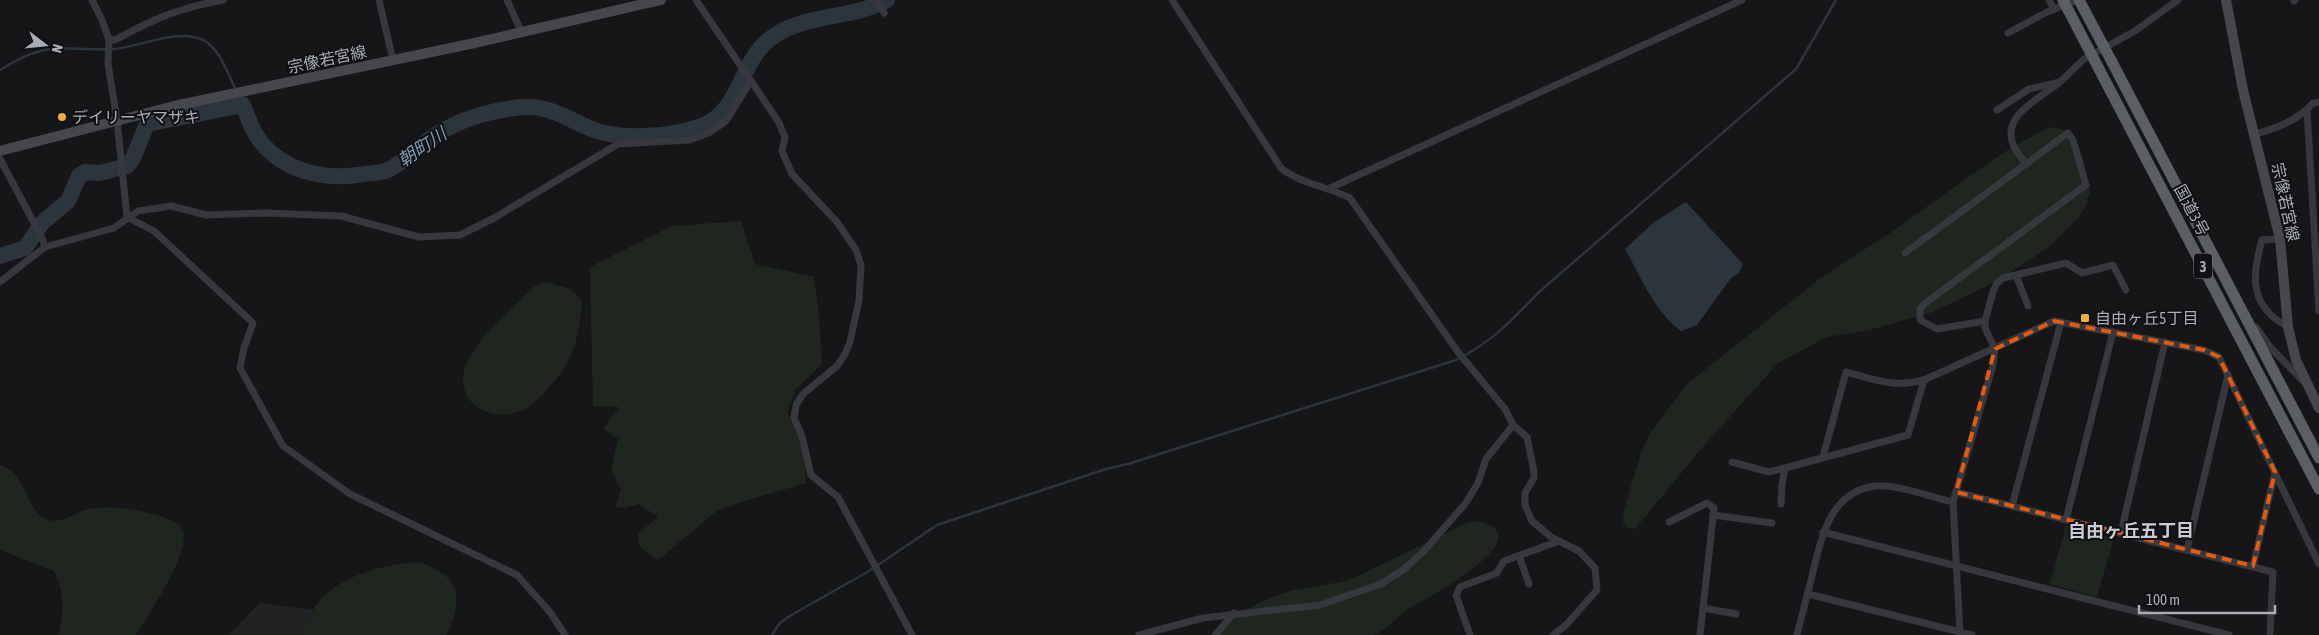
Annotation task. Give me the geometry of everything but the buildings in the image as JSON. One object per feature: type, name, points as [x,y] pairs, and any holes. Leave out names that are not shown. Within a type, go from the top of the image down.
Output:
[{"type":"highway","name":"国道3号","points":[[2063,0],[2319,489]]},
{"type":"highway","name":"国道3号","points":[[2079,0],[2319,458]]},
{"type":"highway","points":[[2306,464],[2319,498]]},
{"type":"main road","name":"宗像若宮線","points":[[0,151],[117,120],[230,94],[522,33],[661,0]]},
{"type":"main road","name":"宗像若宮線","points":[[2226,0],[2241,81],[2280,239],[2288,327],[2296,360],[2319,408]]},
{"type":"street","points":[[92,0],[109,40],[108,64],[117,120],[128,217]]},
{"type":"street","points":[[109,40],[115,40],[156,18],[196,5],[223,0]]},
{"type":"street","points":[[379,0],[393,60]]},
{"type":"street","points":[[507,0],[522,33]]},
{"type":"street","points":[[696,0],[778,121],[785,137],[782,151],[792,174],[837,222],[856,250],[860,265],[859,300],[850,342],[837,366],[803,394],[796,405],[794,418],[802,436],[811,475],[838,497],[912,635]]},
{"type":"street","points":[[876,0],[884,14]]},
{"type":"street","points":[[1172,0],[1281,168],[1291,176],[1330,188],[1350,198],[1458,352],[1505,409],[1514,425],[1526,437],[1534,478],[1525,493],[1525,505],[1532,521],[1559,541],[1579,551],[1594,568],[1597,590],[1566,625],[1553,635]]},
{"type":"street","points":[[1330,188],[1742,0]]},
{"type":"street","points":[[2049,0],[2054,9]]},
{"type":"street","points":[[2008,33],[2054,9],[2079,0]]},
{"type":"street","points":[[2026,164],[2012,144],[2014,123],[2019,111],[2060,82],[2084,59],[2135,31],[2178,0]]},
{"type":"street","points":[[0,282],[8,278],[44,247],[114,228],[138,212],[171,206],[207,215],[266,213],[341,216],[419,237],[460,235],[494,218],[618,144],[689,140],[709,133],[726,121],[751,81]]},
{"type":"street","points":[[1997,110],[2029,89],[2060,82]]},
{"type":"street","points":[[2255,134],[2272,129],[2307,110],[2313,103],[2319,102]]},
{"type":"street","points":[[2307,110],[2317,244],[2319,311]]},
{"type":"street","points":[[1905,253],[2068,133],[2073,140],[2086,185],[1924,304],[1920,309],[1920,320],[1937,329],[1985,321]]},
{"type":"street","points":[[0,159],[42,238],[44,247]]},
{"type":"street","points":[[128,217],[154,231],[253,323],[244,348],[240,368],[283,446],[350,494],[517,575],[550,612],[565,635]]},
{"type":"street","points":[[2280,239],[2262,240],[2254,276],[2264,307],[2275,320],[2288,327]]},
{"type":"street","points":[[1960,632],[1953,502],[1993,365],[1995,349],[1985,328],[1985,321],[1997,283],[2003,278],[2066,263],[2082,273],[2113,265],[2126,290]]},
{"type":"street","points":[[2016,275],[2028,306]]},
{"type":"street","points":[[2236,301],[2270,347],[2306,383]]},
{"type":"street","points":[[1823,457],[1846,372],[1905,385],[1924,380],[2054,322],[2204,350],[2219,357],[2319,564]]},
{"type":"street","points":[[2012,506],[2061,322]]},
{"type":"street","points":[[2066,520],[2113,332]]},
{"type":"street","points":[[2121,533],[2165,342]]},
{"type":"street","points":[[2187,550],[2228,375]]},
{"type":"street","points":[[1732,462],[1769,472],[1908,435],[1924,380]]},
{"type":"street","points":[[1139,635],[1153,633],[1203,618],[1234,613],[1320,605],[1381,584],[1403,570],[1423,552],[1465,504],[1478,483],[1486,459],[1514,425]]},
{"type":"street","points":[[1781,504],[1785,468]]},
{"type":"street","points":[[2253,566],[2275,472]]},
{"type":"street","points":[[1797,635],[1823,532],[1836,509],[1848,496],[1876,486],[1894,488],[1953,502]]},
{"type":"street","points":[[1956,492],[2273,572],[2270,635]]},
{"type":"street","points":[[1669,522],[1707,504],[1714,508],[1700,635]]},
{"type":"street","points":[[1713,515],[1772,523]]},
{"type":"street","points":[[1823,532],[2229,635]]},
{"type":"street","points":[[1470,635],[1456,595],[1460,587],[1497,573],[1504,561],[1559,541]]},
{"type":"street","points":[[1519,556],[1529,584]]},
{"type":"street","points":[[1808,594],[1972,635]]},
{"type":"street","points":[[1703,608],[1736,614]]},
{"type":"street","points":[[1215,635],[1234,613]]},
{"type":"highlighted area","points":[[2054,321],[2204,350],[2219,357],[2275,472],[2253,566],[1956,492],[1995,349]]},
{"type":"shaded area","points":[[2054,127],[2071,132],[2083,158],[2090,192],[2085,208],[2077,219],[2048,248],[1995,282],[1933,312],[1869,330],[1827,337],[1778,363],[1702,448],[1635,529],[1626,528],[1623,523],[1624,510],[1641,453],[1651,431],[1688,383],[1822,277],[1890,233],[2001,154],[2043,130]]},
{"type":"shaded area","points":[[1686,202],[1743,264],[1739,273],[1731,278],[1697,325],[1681,331],[1671,323],[1656,304],[1625,249],[1654,222]]},
{"type":"shaded area","points":[[741,221],[755,264],[814,277],[822,364],[796,389],[787,412],[804,443],[806,483],[717,511],[658,560],[639,546],[638,534],[658,517],[639,504],[626,508],[616,507],[621,489],[611,471],[618,439],[603,429],[619,407],[593,406],[590,267],[672,226]]},
{"type":"shaded area","points":[[547,282],[570,289],[581,299],[578,331],[568,362],[542,396],[524,410],[509,414],[494,414],[482,410],[466,394],[463,382],[465,368],[472,353],[493,327],[535,286]]},
{"type":"shaded area","points":[[0,465],[16,475],[33,507],[38,513],[49,520],[64,519],[84,510],[112,507],[158,515],[172,520],[182,529],[184,538],[176,566],[159,599],[136,635],[59,635],[62,618],[62,595],[54,571],[0,550]]},
{"type":"shaded area","points":[[1476,521],[1494,528],[1498,539],[1491,551],[1477,565],[1458,579],[1410,608],[1377,634],[1218,635],[1223,622],[1267,599],[1293,590],[1341,582],[1362,574],[1464,524]]},
{"type":"shaded area","points":[[2066,525],[2114,538],[2097,597],[2050,584]]},
{"type":"shaded area","points":[[420,562],[444,575],[451,582],[455,590],[457,599],[447,635],[308,635],[306,632],[311,614],[320,600],[334,588],[349,579],[367,572],[403,563]]},
{"type":"shaded area","points":[[259,603],[352,614],[393,635],[229,635]]},
{"type":"waterway","name":"朝町川","points":[[0,256],[25,248],[43,222],[68,201],[79,176],[85,172],[99,173],[127,166],[133,158],[147,124],[243,105],[258,138],[270,152],[280,160],[304,171],[330,176],[386,171],[448,128],[479,116],[511,108],[531,107],[549,110],[589,128],[615,135],[645,136],[675,133],[701,126],[713,120],[723,111],[731,101],[756,54],[764,44],[777,34],[807,22],[872,7],[887,0]]},
{"type":"waterway","points":[[772,635],[779,624],[788,617],[869,571],[937,525],[1106,469],[1128,464],[1456,360],[1469,353],[1500,331],[1538,293],[1796,69],[1836,0]]},
{"type":"waterway","points":[[0,70],[27,55],[46,50],[113,49],[170,37],[193,37],[209,44],[219,55],[236,90]]},
{"type":"waterway","points":[[238,95],[243,105]]},
{"type":"place","name":"デイリーヤマザキ","points":[[62,117]]},
{"type":"place","name":"自由ヶ丘5丁目","points":[[2085,318]]},
{"type":"district","name":"自由ヶ丘五丁目","points":[[2131,530]]}]
